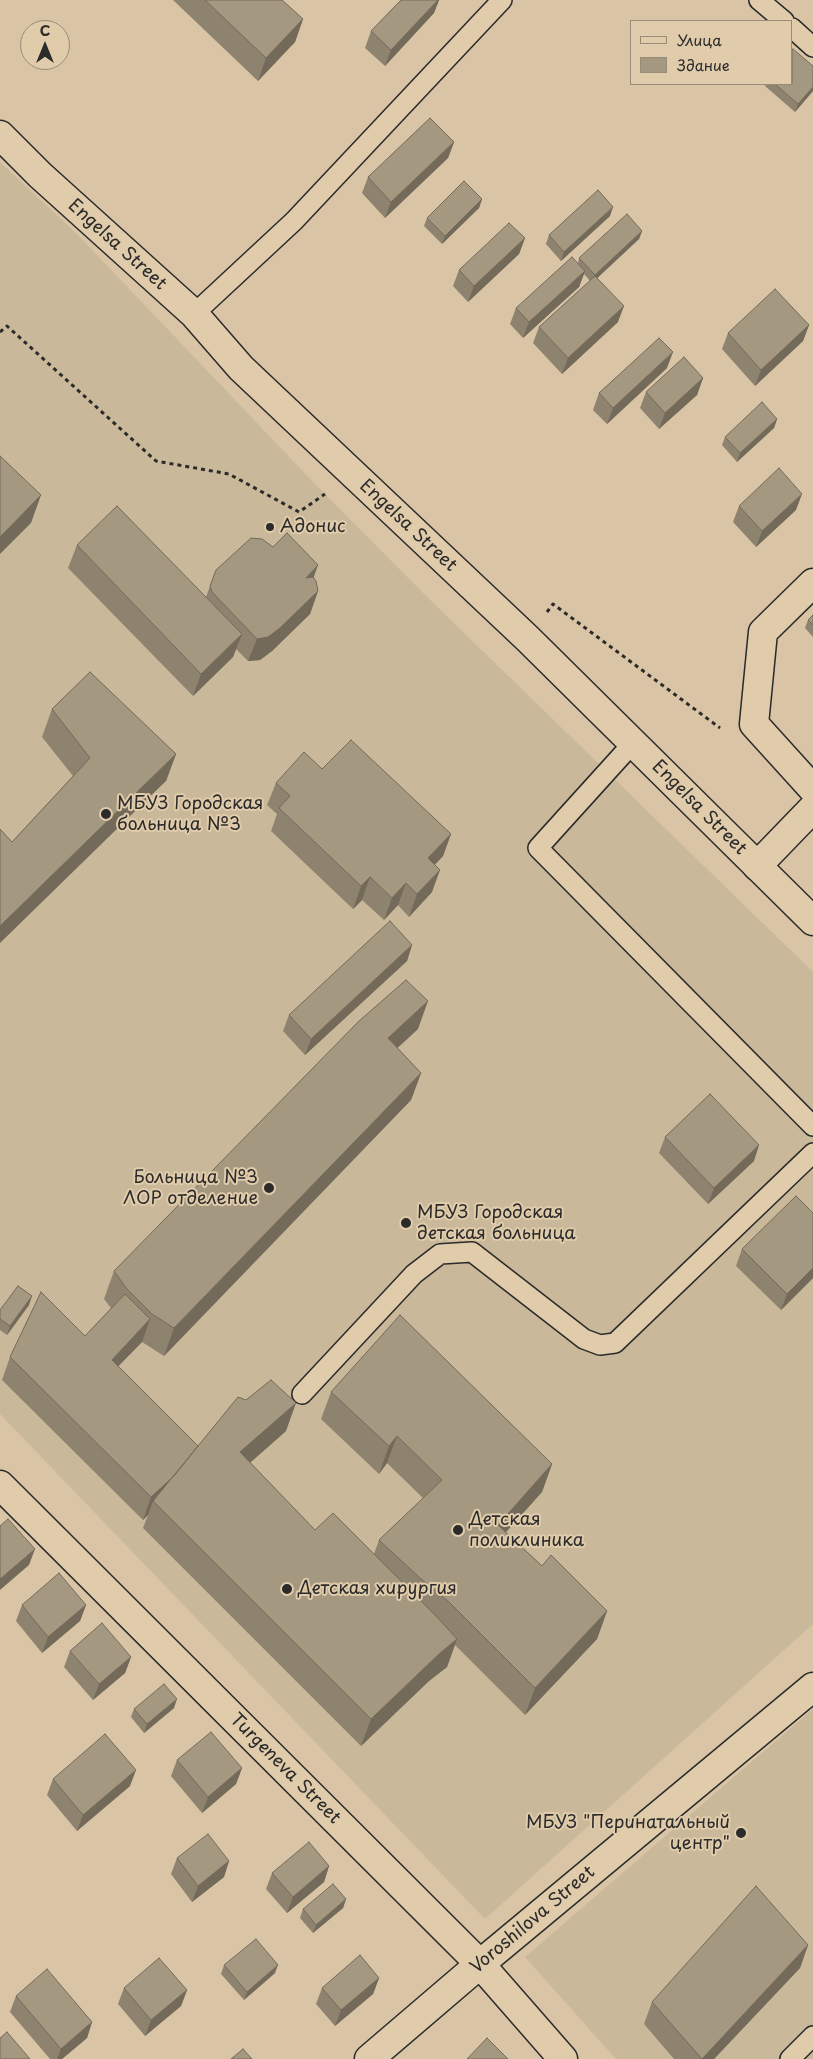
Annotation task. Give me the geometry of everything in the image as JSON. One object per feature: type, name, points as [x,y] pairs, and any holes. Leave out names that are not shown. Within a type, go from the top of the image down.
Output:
[{"type":"street","name":"Engelsa Street","points":[[0,135],[40,175],[194,314],[241,368],[527,638],[813,921]]},
{"type":"street","points":[[813,583],[763,632],[754,724],[813,789]]},
{"type":"street","points":[[757,866],[813,808]]},
{"type":"street","name":"Turgeneva Street","points":[[0,1485],[480,1964],[563,2059]]},
{"type":"street","name":"Voroshilova Street","points":[[369,2059],[480,1964],[813,1687]]},
{"type":"lane","points":[[194,314],[294,221],[502,0]]},
{"type":"lane","points":[[759,0],[783,20]]},
{"type":"lane","points":[[793,29],[813,47]]},
{"type":"lane","points":[[633,743],[538,848],[813,1126]]},
{"type":"lane","points":[[302,1394],[414,1274],[440,1254],[472,1252],[584,1339],[600,1345],[615,1343],[813,1153]]},
{"type":"lane","points":[[790,2059],[813,2036]]},
{"type":"path","points":[[0,332],[7,326],[156,461],[229,474],[299,512],[328,492]]},
{"type":"path","points":[[527,638],[553,604],[725,732]]},
{"type":"shaded area","name":"МБУЗ Городская детская больница","points":[[0,162],[76,233],[317,486],[426,596],[813,972],[813,1624],[485,1919],[0,1414]]},
{"type":"shaded area","name":"МБУЗ \"Перинатальный центр\"","points":[[813,1709],[813,2059],[616,2059],[525,1957]]},
{"type":"building","points":[[205,0],[282,0],[303,19],[266,58]]},
{"type":"building","points":[[401,0],[438,0],[391,50],[371,31]]},
{"type":"building","points":[[793,49],[813,66],[813,87],[798,104],[776,85],[793,85]]},
{"type":"building","points":[[430,118],[454,142],[391,202],[368,177]]},
{"type":"building","points":[[464,181],[482,199],[445,236],[427,218]]},
{"type":"building","points":[[598,190],[613,207],[564,252],[549,235]]},
{"type":"building","points":[[627,214],[642,231],[595,275],[579,258]]},
{"type":"building","points":[[509,223],[525,238],[474,286],[459,270]]},
{"type":"building","points":[[572,257],[585,271],[529,322],[516,308]]},
{"type":"building","points":[[595,276],[624,306],[568,358],[539,327]]},
{"type":"building","points":[[775,289],[809,325],[761,370],[728,333]]},
{"type":"building","points":[[659,338],[673,352],[613,408],[599,393]]},
{"type":"building","points":[[684,357],[703,378],[665,413],[646,392]]},
{"type":"building","points":[[762,402],[777,419],[740,453],[725,437]]},
{"type":"building","points":[[0,456],[41,495],[0,537]]},
{"type":"building","points":[[779,468],[802,494],[762,531],[739,506]]},
{"type":"building","points":[[117,506],[242,634],[201,674],[77,545]]},
{"type":"building","points":[[287,533],[318,565],[306,578],[313,577],[318,591],[280,628],[268,637],[257,639],[212,592],[210,586],[216,570],[251,538],[262,539],[273,547]]},
{"type":"building","points":[[813,615],[813,625],[808,620]]},
{"type":"building","points":[[90,672],[176,754],[0,926],[0,829],[12,842],[90,758],[52,709]]},
{"type":"building","points":[[351,740],[451,834],[428,858],[440,870],[417,894],[406,883],[392,898],[370,877],[361,886],[279,808],[290,796],[276,783],[304,752],[322,769]]},
{"type":"building","points":[[390,921],[412,945],[311,1039],[289,1015]]},
{"type":"building","name":"Больница №3 ЛОР отделение","points":[[406,980],[428,1001],[388,1038],[421,1073],[174,1328],[152,1314],[127,1289],[114,1271],[359,1021]]},
{"type":"building","points":[[710,1094],[759,1145],[714,1188],[665,1137]]},
{"type":"building","points":[[796,1196],[813,1213],[813,1268],[787,1294],[742,1249]]},
{"type":"building","points":[[18,1286],[32,1296],[10,1326],[0,1319],[0,1310]]},
{"type":"building","points":[[41,1292],[85,1336],[125,1294],[150,1319],[112,1360],[198,1446],[174,1476],[151,1497],[10,1357]]},
{"type":"building","name":"Детская поликлиника","points":[[400,1315],[552,1464],[498,1525],[542,1566],[551,1555],[607,1611],[535,1688],[449,1602],[379,1540],[442,1480],[397,1436],[389,1446],[331,1392]]},
{"type":"building","name":"Детская хирургия","points":[[271,1380],[296,1403],[240,1452],[315,1530],[333,1513],[457,1639],[371,1719],[153,1501],[238,1397],[246,1400]]},
{"type":"building","points":[[8,1519],[35,1549],[0,1579],[0,1526]]},
{"type":"building","points":[[59,1573],[86,1605],[48,1637],[22,1605]]},
{"type":"building","points":[[102,1623],[131,1657],[99,1684],[70,1651]]},
{"type":"building","points":[[164,1684],[177,1699],[147,1724],[134,1709]]},
{"type":"building","points":[[211,1732],[242,1768],[208,1797],[177,1760]]},
{"type":"building","points":[[105,1734],[136,1770],[83,1815],[53,1779]]},
{"type":"building","points":[[208,1834],[229,1861],[198,1886],[177,1858]]},
{"type":"building","points":[[309,1842],[329,1866],[293,1897],[272,1873]]},
{"type":"building","points":[[333,1884],[346,1899],[316,1925],[303,1909]]},
{"type":"building","points":[[756,1886],[808,1945],[702,2059],[652,2002]]},
{"type":"building","points":[[256,1939],[278,1965],[247,1992],[224,1965]]},
{"type":"building","points":[[360,1955],[379,1978],[341,2010],[322,1988]]},
{"type":"building","points":[[159,1958],[187,1990],[151,2020],[124,1988]]},
{"type":"building","points":[[47,1969],[92,2022],[61,2049],[16,1996]]},
{"type":"building","points":[[7,2032],[30,2059],[0,2059],[0,2038]]},
{"type":"building","points":[[487,2038],[508,2059],[467,2059]]},
{"type":"building","points":[[243,2049],[252,2059],[231,2059]]},
{"type":"place","name":"Адонис","points":[[270,527]]},
{"type":"place","name":"МБУЗ Городская больница №3","points":[[106,814]]},
{"type":"place","name":"Больница №3 ЛОР отделение","points":[[269,1188]]},
{"type":"place","name":"МБУЗ Городская детская больница","points":[[406,1223]]},
{"type":"place","name":"Детская поликлиника","points":[[458,1530]]},
{"type":"place","name":"Детская хирургия","points":[[287,1589]]},
{"type":"place","name":"МБУЗ \"Перинатальный центр\"","points":[[741,1833]]}]
